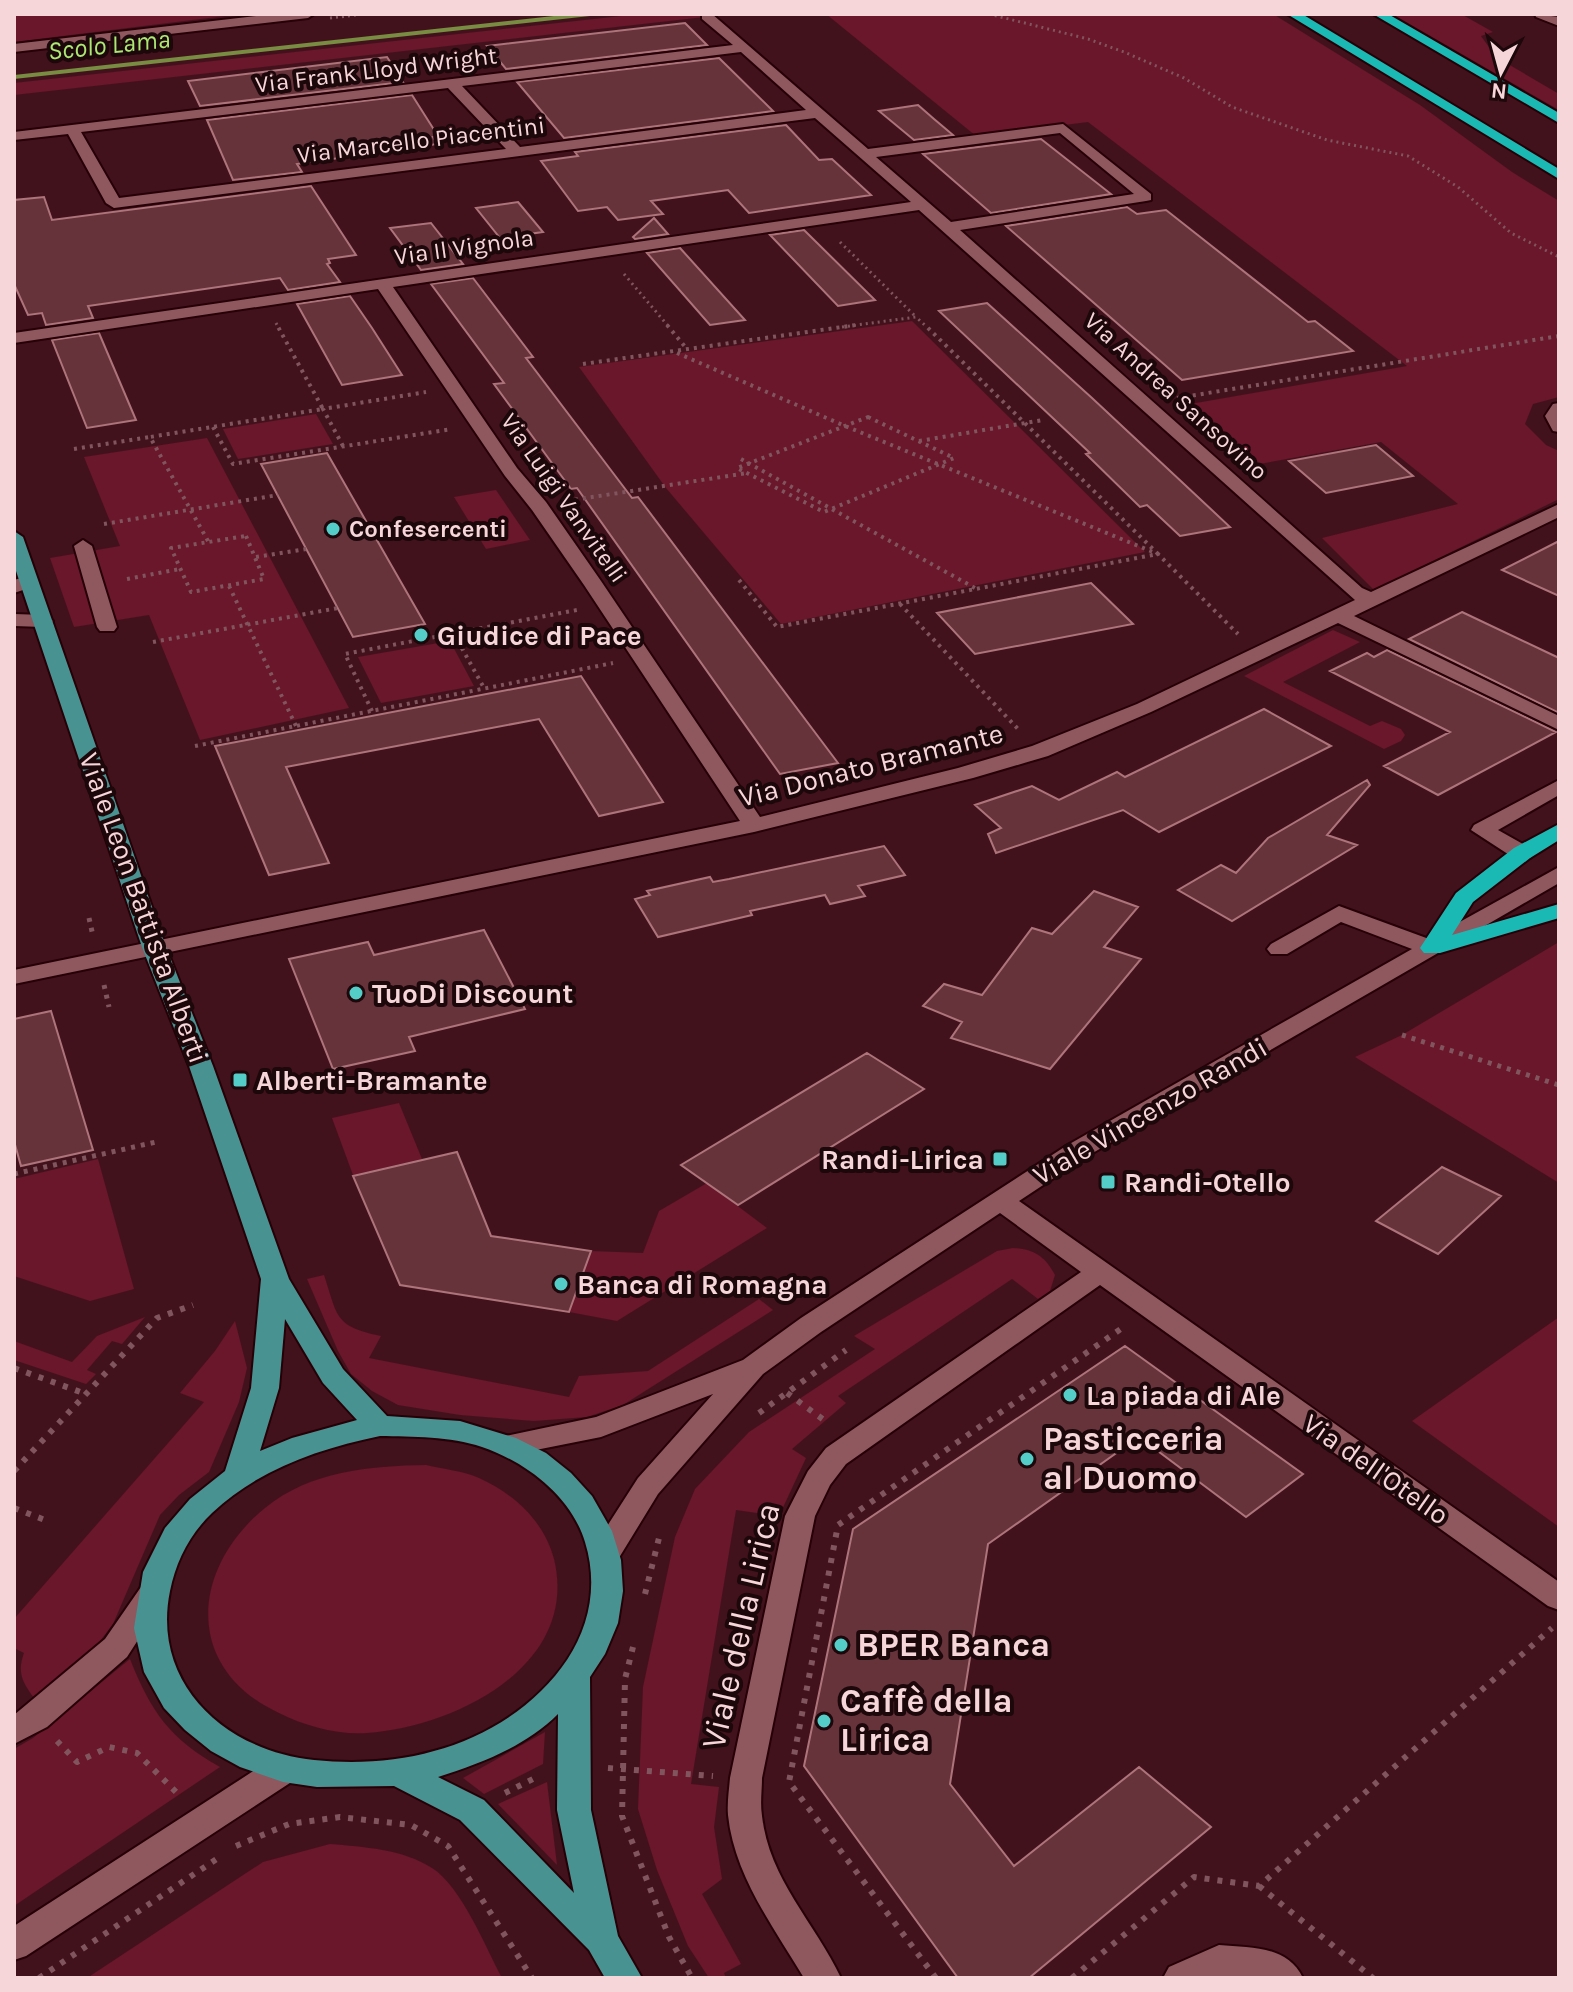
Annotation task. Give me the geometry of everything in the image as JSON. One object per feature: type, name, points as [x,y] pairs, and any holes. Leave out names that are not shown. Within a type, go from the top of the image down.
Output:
[{"type":"highway","points":[[1293,14],[1559,175]]},
{"type":"highway","points":[[1316,14],[1559,161]]},
{"type":"highway","points":[[1379,14],[1559,119]]},
{"type":"highway","points":[[1504,141],[1515,159],[1559,186]]},
{"type":"highway","points":[[1432,948],[1464,898],[1522,853],[1559,831]]},
{"type":"highway","points":[[1432,948],[1559,911]]},
{"type":"main road","name":"Viale Leon Battista Alberti","points":[[14,537],[21,584],[43,621],[154,947],[201,1066],[275,1279],[333,1376],[380,1426]]},
{"type":"main road","name":"Viale Leon Battista Alberti","points":[[238,1475],[265,1388],[275,1279]]},
{"type":"main road","points":[[380,1426],[424,1426],[466,1432],[506,1445],[542,1464],[572,1489],[593,1519],[606,1553],[609,1577],[601,1628],[574,1676],[542,1710],[500,1739],[452,1760],[399,1773],[341,1777],[284,1769],[246,1756],[214,1737],[187,1713],[167,1687],[154,1657],[149,1626],[152,1595],[159,1568],[173,1541],[191,1517],[238,1475],[271,1456],[306,1442],[380,1426]]},
{"type":"main road","points":[[574,1676],[574,1810],[601,1939]]},
{"type":"main road","points":[[399,1773],[472,1810],[601,1939],[624,1978]]},
{"type":"street","points":[[14,48],[308,14]]},
{"type":"street","points":[[1541,14],[1559,22]]},
{"type":"street","name":"Via Andrea Sansovino","points":[[707,16],[1043,310],[1355,592],[1371,600]]},
{"type":"street","name":"Via Frank Lloyd Wright","points":[[14,136],[743,48]]},
{"type":"street","points":[[451,83],[515,150]]},
{"type":"street","name":"Via Marcello Piacentini","points":[[72,129],[114,203],[818,113]]},
{"type":"street","points":[[864,154],[1063,128],[1146,197],[947,227]]},
{"type":"street","name":"Via Il Vignola","points":[[14,338],[921,205]]},
{"type":"street","name":"Via Luigi Vanvitelli","points":[[382,283],[511,472],[539,506],[754,825]]},
{"type":"street","points":[[1559,408],[1554,416],[1559,427]]},
{"type":"street","name":"Via Donato Bramante","points":[[14,977],[754,825],[965,773],[1040,751],[1144,708],[1559,510]]},
{"type":"street","points":[[83,546],[107,627]]},
{"type":"street","points":[[1337,615],[1559,724]]},
{"type":"street","points":[[14,620],[43,621]]},
{"type":"street","points":[[1522,853],[1482,830],[1559,786]]},
{"type":"street","name":"Viale Vincenzo Randi","points":[[506,1445],[601,1427],[753,1367],[1075,1152],[1559,874]]},
{"type":"street","points":[[1279,949],[1339,913],[1432,948]]},
{"type":"street","name":"Via dell'Otello","points":[[999,1200],[1559,1598]]},
{"type":"street","name":"Viale della Lirica","points":[[823,1978],[773,1895],[755,1852],[745,1816],[746,1778],[800,1516],[818,1479],[836,1456],[1099,1273]]},
{"type":"street","name":"Viale Vincenzo Randi","points":[[606,1553],[648,1486],[753,1367]]},
{"type":"street","points":[[25,1724],[116,1648],[152,1595]]},
{"type":"street","points":[[14,1945],[284,1769]]},
{"type":"street","points":[[1181,1978],[1219,1960],[1270,1965],[1285,1978]]},
{"type":"path","points":[[989,14],[1088,39],[1124,52],[1184,78],[1232,107],[1327,140],[1408,156],[1458,187],[1511,233],[1559,257]]},
{"type":"path","points":[[816,219],[1248,643]]},
{"type":"path","points":[[606,252],[687,349]]},
{"type":"path","points":[[583,364],[916,317]]},
{"type":"path","points":[[274,321],[343,446]]},
{"type":"path","points":[[1143,403],[1559,336]]},
{"type":"path","points":[[677,353],[845,426],[1158,554]]},
{"type":"path","points":[[74,449],[435,391]]},
{"type":"path","points":[[868,417],[919,441],[954,458],[824,512],[737,468],[868,417]]},
{"type":"path","points":[[919,441],[1043,420]]},
{"type":"path","points":[[213,427],[233,464],[458,428]]},
{"type":"path","points":[[150,437],[208,541]]},
{"type":"path","points":[[741,459],[976,589]]},
{"type":"path","points":[[539,506],[748,473]]},
{"type":"path","points":[[104,524],[278,495]]},
{"type":"path","points":[[246,536],[256,557],[264,579],[191,592],[171,548],[246,536]]},
{"type":"path","points":[[256,557],[306,549]]},
{"type":"path","points":[[739,580],[777,627],[1158,554]]},
{"type":"path","points":[[127,579],[180,569]]},
{"type":"path","points":[[229,586],[296,726]]},
{"type":"path","points":[[900,604],[1040,751]]},
{"type":"path","points":[[153,642],[338,608]]},
{"type":"path","points":[[372,711],[345,654],[578,610]]},
{"type":"path","points":[[454,634],[484,688]]},
{"type":"path","points":[[195,746],[613,663]]},
{"type":"path","points":[[1402,1035],[1559,1085]]},
{"type":"path","points":[[14,1174],[156,1142]]},
{"type":"path","points":[[14,1471],[157,1318],[193,1305]]},
{"type":"path","points":[[936,1978],[789,1782],[838,1525],[1150,1309]]},
{"type":"path","points":[[750,1420],[846,1350]]},
{"type":"path","points":[[14,1368],[86,1394]]},
{"type":"path","points":[[787,1393],[855,1443]]},
{"type":"path","points":[[14,1508],[45,1520]]},
{"type":"path","points":[[644,1598],[663,1521]]},
{"type":"path","points":[[1259,1886],[1559,1622]]},
{"type":"path","points":[[635,1638],[625,1679],[622,1816],[669,1937],[692,1978]]},
{"type":"path","points":[[25,1724],[77,1762],[109,1747],[137,1753],[204,1820],[239,1844]]},
{"type":"path","points":[[432,1837],[472,1810],[547,1772],[623,1768],[789,1782]]},
{"type":"path","points":[[39,1978],[239,1844],[289,1824],[340,1817],[411,1825],[448,1846],[532,1978]]},
{"type":"path","points":[[1072,1978],[1194,1877],[1259,1886],[1373,1978]]},
{"type":"shaded area","points":[[14,14],[241,14],[14,42]]},
{"type":"shaded area","points":[[639,14],[731,14],[14,95],[14,83]]},
{"type":"shaded area","points":[[826,14],[1273,14],[1420,105],[1512,172],[1559,201],[1559,397],[1533,404],[1525,424],[1546,445],[1559,451],[1559,499],[1374,590],[1322,538],[1458,504],[1381,442],[1243,467],[1173,407],[1407,366],[1088,122],[976,136]]},
{"type":"shaded area","points":[[1392,14],[1461,14],[1493,32],[1481,36],[1496,57],[1559,94],[1559,110]]},
{"type":"shaded area","points":[[912,321],[1145,552],[781,624],[666,488],[579,367]]},
{"type":"shaded area","points":[[316,414],[333,444],[238,459],[223,429]]},
{"type":"shaded area","points":[[207,438],[349,708],[200,740],[149,615],[74,627],[50,558],[120,546],[84,457]]},
{"type":"shaded area","points":[[496,490],[530,540],[486,549],[454,497]]},
{"type":"shaded area","points":[[1333,630],[1360,642],[1283,682],[1370,726],[1382,721],[1401,729],[1405,735],[1401,741],[1384,749],[1244,676]]},
{"type":"shaded area","points":[[450,641],[474,686],[381,703],[358,657]]},
{"type":"shaded area","points":[[1559,942],[1559,1183],[1355,1057],[1402,1035]]},
{"type":"shaded area","points":[[399,1103],[422,1159],[353,1175],[332,1118]]},
{"type":"shaded area","points":[[98,1159],[134,1289],[90,1301],[14,1276],[14,1179]]},
{"type":"shaded area","points":[[707,1183],[767,1228],[617,1321],[569,1312],[591,1251],[643,1253],[659,1211]]},
{"type":"shaded area","points":[[1013,1248],[1033,1252],[1047,1263],[1055,1275],[1050,1291],[1038,1299],[1012,1279],[838,1396],[846,1403],[792,1449],[806,1458],[779,1516],[736,1510],[691,1784],[719,1787],[714,1827],[722,1879],[702,1894],[741,1964],[724,1973],[726,1978],[709,1978],[688,1946],[657,1870],[638,1809],[643,1687],[675,1537],[695,1489],[749,1432],[875,1349],[854,1336],[997,1251]]},
{"type":"shaded area","points":[[324,1275],[340,1318],[354,1328],[381,1336],[369,1358],[569,1397],[579,1376],[648,1371],[759,1299],[773,1310],[623,1405],[587,1417],[534,1421],[460,1415],[398,1405],[372,1391],[351,1374],[307,1279]]},
{"type":"shaded area","points":[[145,1317],[122,1344],[112,1341],[87,1370],[96,1374],[86,1384],[14,1360],[14,1341],[72,1362],[97,1336]]},
{"type":"shaded area","points":[[1559,1317],[1559,1527],[1412,1421]]},
{"type":"shaded area","points":[[235,1321],[247,1368],[239,1402],[209,1472],[179,1495],[160,1515],[113,1624],[97,1645],[34,1698],[22,1677],[24,1653],[14,1648],[14,1619],[204,1402],[180,1393]]},
{"type":"shaded area","points":[[426,1465],[466,1474],[492,1485],[526,1510],[543,1533],[554,1559],[557,1597],[548,1630],[529,1659],[503,1684],[471,1704],[437,1718],[367,1733],[344,1733],[310,1726],[279,1713],[248,1694],[226,1671],[213,1645],[208,1617],[211,1588],[222,1560],[240,1533],[265,1508],[321,1478],[362,1469]]},
{"type":"shaded area","points":[[130,1659],[146,1694],[164,1722],[188,1746],[220,1767],[14,1906],[14,1749],[33,1738]]},
{"type":"shaded area","points":[[545,1732],[543,1764],[484,1794],[463,1778]]},
{"type":"shaded area","points":[[547,1782],[557,1865],[498,1804]]},
{"type":"shaded area","points":[[330,1844],[396,1853],[432,1868],[463,1903],[502,1978],[87,1978],[263,1862]]},
{"type":"building","points":[[685,23],[707,45],[506,69],[487,46]]},
{"type":"building","points":[[387,57],[403,82],[200,106],[188,81]]},
{"type":"building","points":[[719,58],[773,111],[564,138],[517,82]]},
{"type":"building","points":[[412,95],[438,136],[433,137],[437,144],[297,164],[302,172],[233,180],[207,120]]},
{"type":"building","points":[[918,105],[953,135],[914,140],[879,111]]},
{"type":"building","points":[[786,125],[819,160],[832,159],[871,195],[749,213],[728,190],[651,201],[663,214],[618,220],[607,207],[578,211],[541,161],[578,156],[575,152]]},
{"type":"building","points":[[1041,139],[1111,194],[991,213],[923,154]]},
{"type":"building","points":[[311,186],[356,255],[328,259],[330,263],[327,264],[340,282],[288,290],[280,278],[88,306],[93,318],[46,325],[42,313],[28,315],[14,284],[14,200],[44,197],[52,220]]},
{"type":"building","points":[[518,202],[543,232],[500,238],[476,208]]},
{"type":"building","points":[[1127,207],[1137,214],[1166,210],[1308,322],[1315,321],[1353,351],[1182,380],[1006,226]]},
{"type":"building","points":[[654,218],[668,234],[633,237]]},
{"type":"building","points":[[431,223],[463,264],[421,270],[390,228]]},
{"type":"building","points":[[804,230],[875,300],[838,306],[770,235]]},
{"type":"building","points":[[680,248],[745,320],[710,325],[647,253]]},
{"type":"building","points":[[473,278],[533,357],[526,358],[632,498],[638,497],[838,763],[780,774],[577,488],[571,489],[494,384],[504,383],[431,284]]},
{"type":"building","points":[[350,296],[402,375],[342,385],[297,304]]},
{"type":"building","points":[[987,303],[1230,527],[1180,536],[1147,505],[1140,507],[1086,454],[1090,453],[939,311]]},
{"type":"building","points":[[99,333],[136,420],[87,428],[52,340]]},
{"type":"building","points":[[1376,445],[1413,476],[1326,493],[1289,461]]},
{"type":"building","name":"Confesercenti","points":[[327,453],[425,624],[353,637],[261,464]]},
{"type":"building","points":[[1559,541],[1559,596],[1502,570]]},
{"type":"building","points":[[1091,583],[1133,624],[975,654],[937,613]]},
{"type":"building","points":[[1462,612],[1559,658],[1559,713],[1409,639]]},
{"type":"building","points":[[1387,650],[1556,732],[1438,795],[1384,766],[1450,732],[1330,671],[1367,653],[1374,657]]},
{"type":"building","points":[[581,676],[663,802],[599,816],[539,719],[286,767],[329,863],[269,875],[215,746]]},
{"type":"building","points":[[1264,709],[1331,746],[1159,832],[1123,810],[996,853],[988,834],[1001,828],[975,805],[1032,786],[1059,800],[1117,772],[1125,777]]},
{"type":"building","points":[[1367,780],[1370,785],[1327,835],[1357,845],[1232,921],[1178,890],[1221,865],[1236,873],[1268,838]]},
{"type":"building","points":[[884,846],[905,875],[858,886],[865,896],[830,904],[825,895],[750,911],[752,915],[658,937],[635,899],[650,895],[647,891],[710,877],[713,882]]},
{"type":"building","points":[[1094,891],[1138,907],[1104,947],[1141,959],[1050,1069],[951,1038],[962,1022],[923,1006],[944,984],[982,995],[1032,928],[1052,934]]},
{"type":"building","points":[[484,930],[525,1009],[409,1037],[415,1051],[333,1069],[289,959],[368,942],[374,955]]},
{"type":"building","points":[[51,1011],[93,1150],[21,1166],[14,1141],[14,1019]]},
{"type":"building","points":[[867,1053],[924,1089],[738,1205],[681,1165]]},
{"type":"building","points":[[457,1152],[491,1236],[591,1251],[569,1312],[400,1285],[353,1176]]},
{"type":"building","points":[[1442,1167],[1501,1196],[1438,1254],[1376,1221]]},
{"type":"building","points":[[1125,1346],[1303,1474],[1246,1517],[1139,1437],[988,1544],[950,1784],[1014,1866],[1139,1767],[1211,1827],[1029,1978],[958,1978],[804,1766],[853,1529]]},
{"type":"waterway","name":"Scolo Lama","points":[[14,77],[590,14]]},
{"type":"place","name":"Confesercenti","points":[[333,529]]},
{"type":"place","name":"Giudice di Pace","points":[[421,635]]},
{"type":"place","name":"TuoDi Discount","points":[[356,993]]},
{"type":"place","name":"Alberti-Bramante","points":[[240,1080]]},
{"type":"place","name":"Randi-Lirica","points":[[1000,1159]]},
{"type":"place","name":"Randi-Otello","points":[[1108,1182]]},
{"type":"place","name":"Banca di Romagna","points":[[561,1284]]},
{"type":"place","name":"La piada di Ale","points":[[1070,1395]]},
{"type":"place","name":"Pasticceria al Duomo","points":[[1027,1459]]},
{"type":"place","name":"BPER Banca","points":[[841,1645]]},
{"type":"place","name":"Caffè della Lirica","points":[[824,1721]]}]
